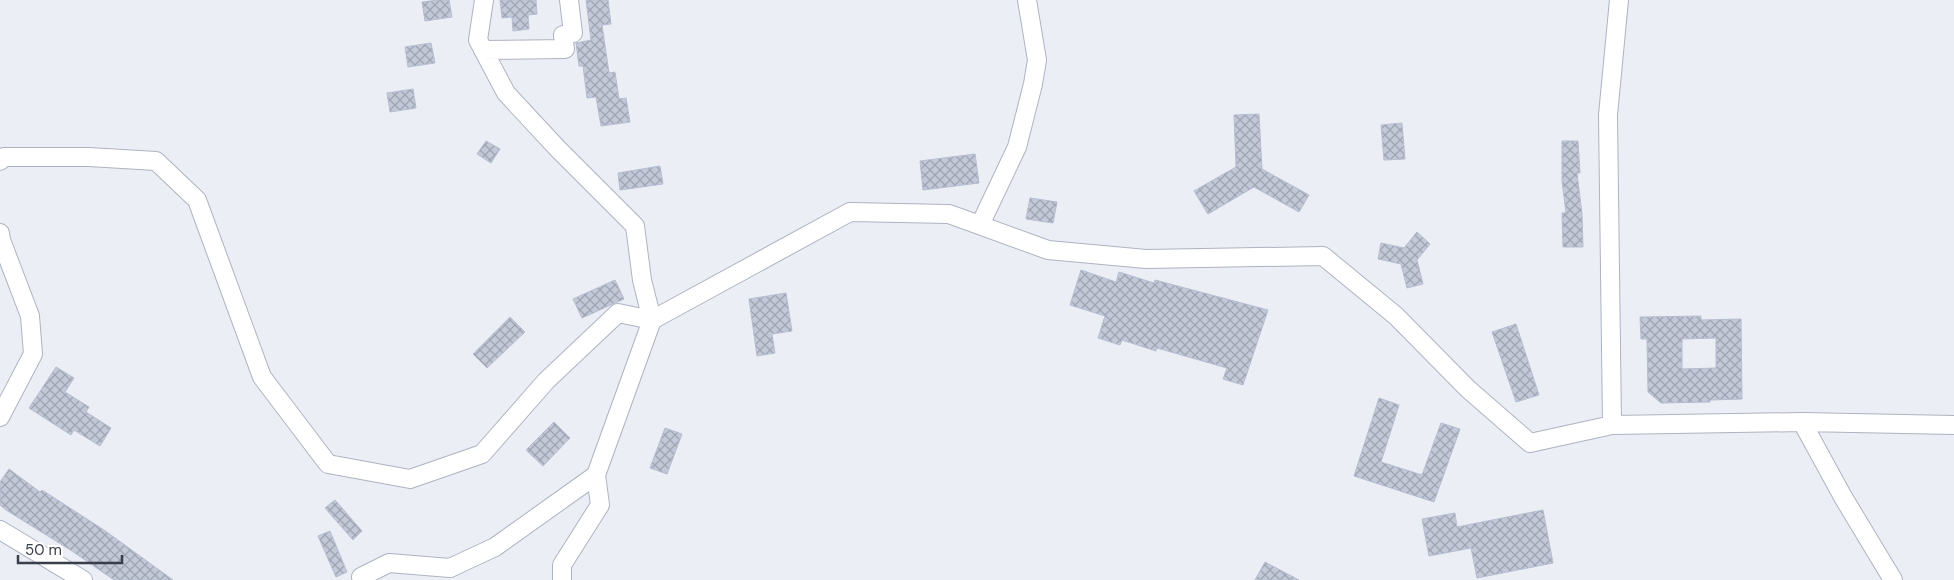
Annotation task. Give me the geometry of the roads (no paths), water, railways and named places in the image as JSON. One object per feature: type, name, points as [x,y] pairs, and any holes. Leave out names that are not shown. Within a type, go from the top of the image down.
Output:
[{"type":"street","points":[[484,0],[478,40],[506,93],[558,149],[635,226],[642,280],[652,320],[596,475],[600,505],[562,565],[562,580]]},
{"type":"street","points":[[483,50],[565,49],[563,35],[573,33],[569,0]]},
{"type":"street","points":[[980,225],[1018,147],[1033,84],[1037,60],[1027,0]]},
{"type":"street","points":[[1612,425],[1608,115],[1619,0]]},
{"type":"street","points":[[0,160],[4,157],[80,157],[156,161],[197,200],[262,377],[328,464],[410,479],[482,454],[546,381],[618,313],[652,320],[850,212],[949,214],[1048,250],[1146,259],[1323,256],[1396,316],[1468,390],[1530,443],[1612,425],[1802,422],[1954,425]]},
{"type":"street","points":[[0,233],[30,316],[33,354],[0,417]]},
{"type":"street","points":[[1802,422],[1843,497],[1893,580]]},
{"type":"street","points":[[362,580],[361,577],[389,562],[450,568],[496,547],[596,475]]},
{"type":"street","points":[[0,530],[83,580]]}]
